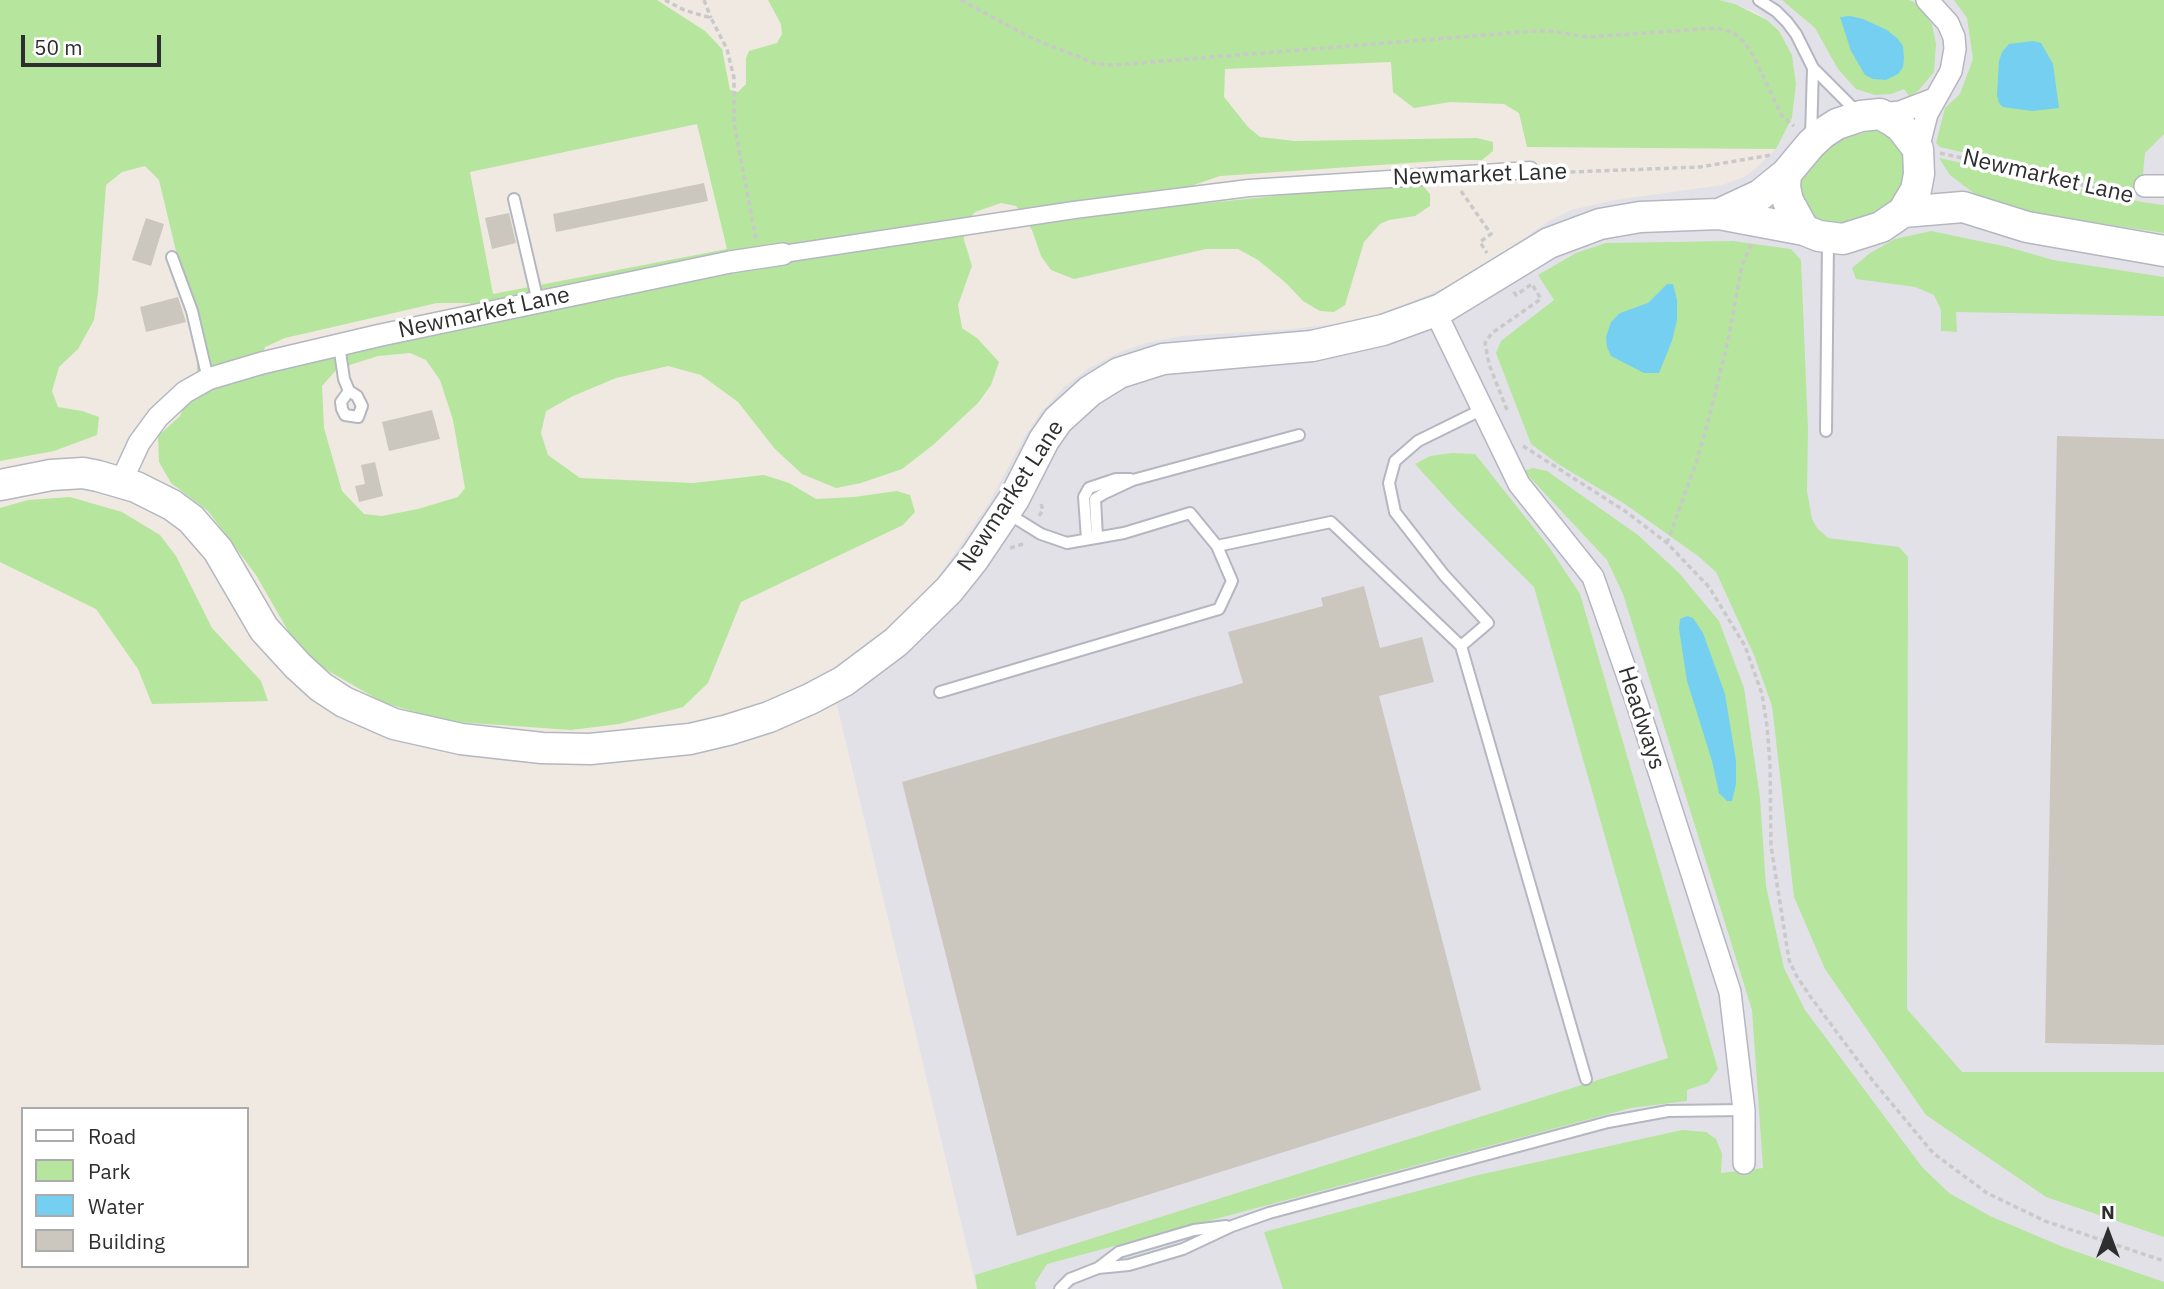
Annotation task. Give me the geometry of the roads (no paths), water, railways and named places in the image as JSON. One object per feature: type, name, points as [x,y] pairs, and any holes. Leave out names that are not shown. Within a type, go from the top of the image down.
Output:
[{"type":"main road","name":"Newmarket Lane","points":[[1719,214],[1760,195],[1802,135],[1870,115],[1901,127],[1963,207]]},
{"type":"main road","points":[[1903,212],[1916,190],[1923,153]]},
{"type":"main road","points":[[1781,164],[1792,212],[1816,233]]},
{"type":"main road","name":"Newmarket Lane","points":[[0,485],[67,473],[98,475],[121,482],[172,505],[191,519],[218,550],[264,629],[279,647],[321,687],[344,702],[374,716],[417,731],[492,744],[542,748],[590,749],[690,739],[769,717],[844,681],[870,662],[926,614],[973,560],[1005,512],[1044,440],[1058,420],[1090,391],[1119,373],[1140,365],[1176,357],[1286,349],[1343,340],[1383,330],[1435,311],[1470,293],[1549,243],[1572,233],[1626,219],[1719,214],[1843,239],[1881,227],[1903,212],[1963,207],[2005,222],[2040,230],[2164,251]]},
{"type":"street","points":[[1923,153],[1927,114],[1951,71],[1955,49],[1954,37],[1948,23],[1927,0]]},
{"type":"street","points":[[1870,115],[1900,112],[1934,99]]},
{"type":"street","name":"Newmarket Lane","points":[[121,482],[139,443],[158,417],[185,393],[208,379],[339,345],[759,257],[1193,194],[1287,184],[1530,170]]},
{"type":"street","name":"Headways","points":[[1435,311],[1519,484],[1593,577],[1636,700],[1730,992],[1744,1110],[1744,1163]]},
{"type":"lane","points":[[1759,0],[1787,22],[1813,68],[1870,115]]},
{"type":"lane","points":[[1802,135],[1813,68]]},
{"type":"lane","points":[[514,199],[538,302]]},
{"type":"lane","points":[[1816,233],[1826,430]]},
{"type":"lane","points":[[172,257],[192,311],[208,379]]},
{"type":"lane","points":[[339,345],[344,379],[349,391]]},
{"type":"lane","points":[[1461,646],[1488,624],[1444,575],[1395,512],[1390,483],[1395,461],[1418,441],[1483,409]]},
{"type":"lane","points":[[1092,538],[1095,499],[1133,480],[1299,435]]},
{"type":"lane","points":[[940,692],[1219,609],[1232,581],[1217,546],[1190,513],[1124,533],[1067,543],[1032,528],[1005,512]]},
{"type":"lane","points":[[1217,546],[1331,522],[1461,646],[1586,1079]]},
{"type":"lane","points":[[1098,1268],[1129,1265],[1183,1249],[1233,1226],[1396,1177],[1608,1122],[1668,1111],[1744,1110]]},
{"type":"lane","points":[[1060,1289],[1070,1279],[1098,1268],[1119,1252],[1194,1230],[1233,1226]]},
{"type":"water","points":[[1850,16],[1887,30],[1898,39],[1903,46],[1904,58],[1903,67],[1898,74],[1886,80],[1865,75],[1851,51],[1840,17]]},
{"type":"water","points":[[2033,41],[2041,43],[2053,64],[2059,108],[2032,111],[2003,107],[1997,95],[2002,52],[2009,44]]},
{"type":"water","points":[[1667,284],[1673,284],[1677,300],[1677,320],[1672,341],[1659,373],[1644,373],[1611,356],[1606,337],[1611,322],[1620,313],[1648,303]]},
{"type":"water","points":[[1687,616],[1693,618],[1703,633],[1725,694],[1736,761],[1736,784],[1732,801],[1727,801],[1719,793],[1687,681],[1679,629],[1680,619]]}]
